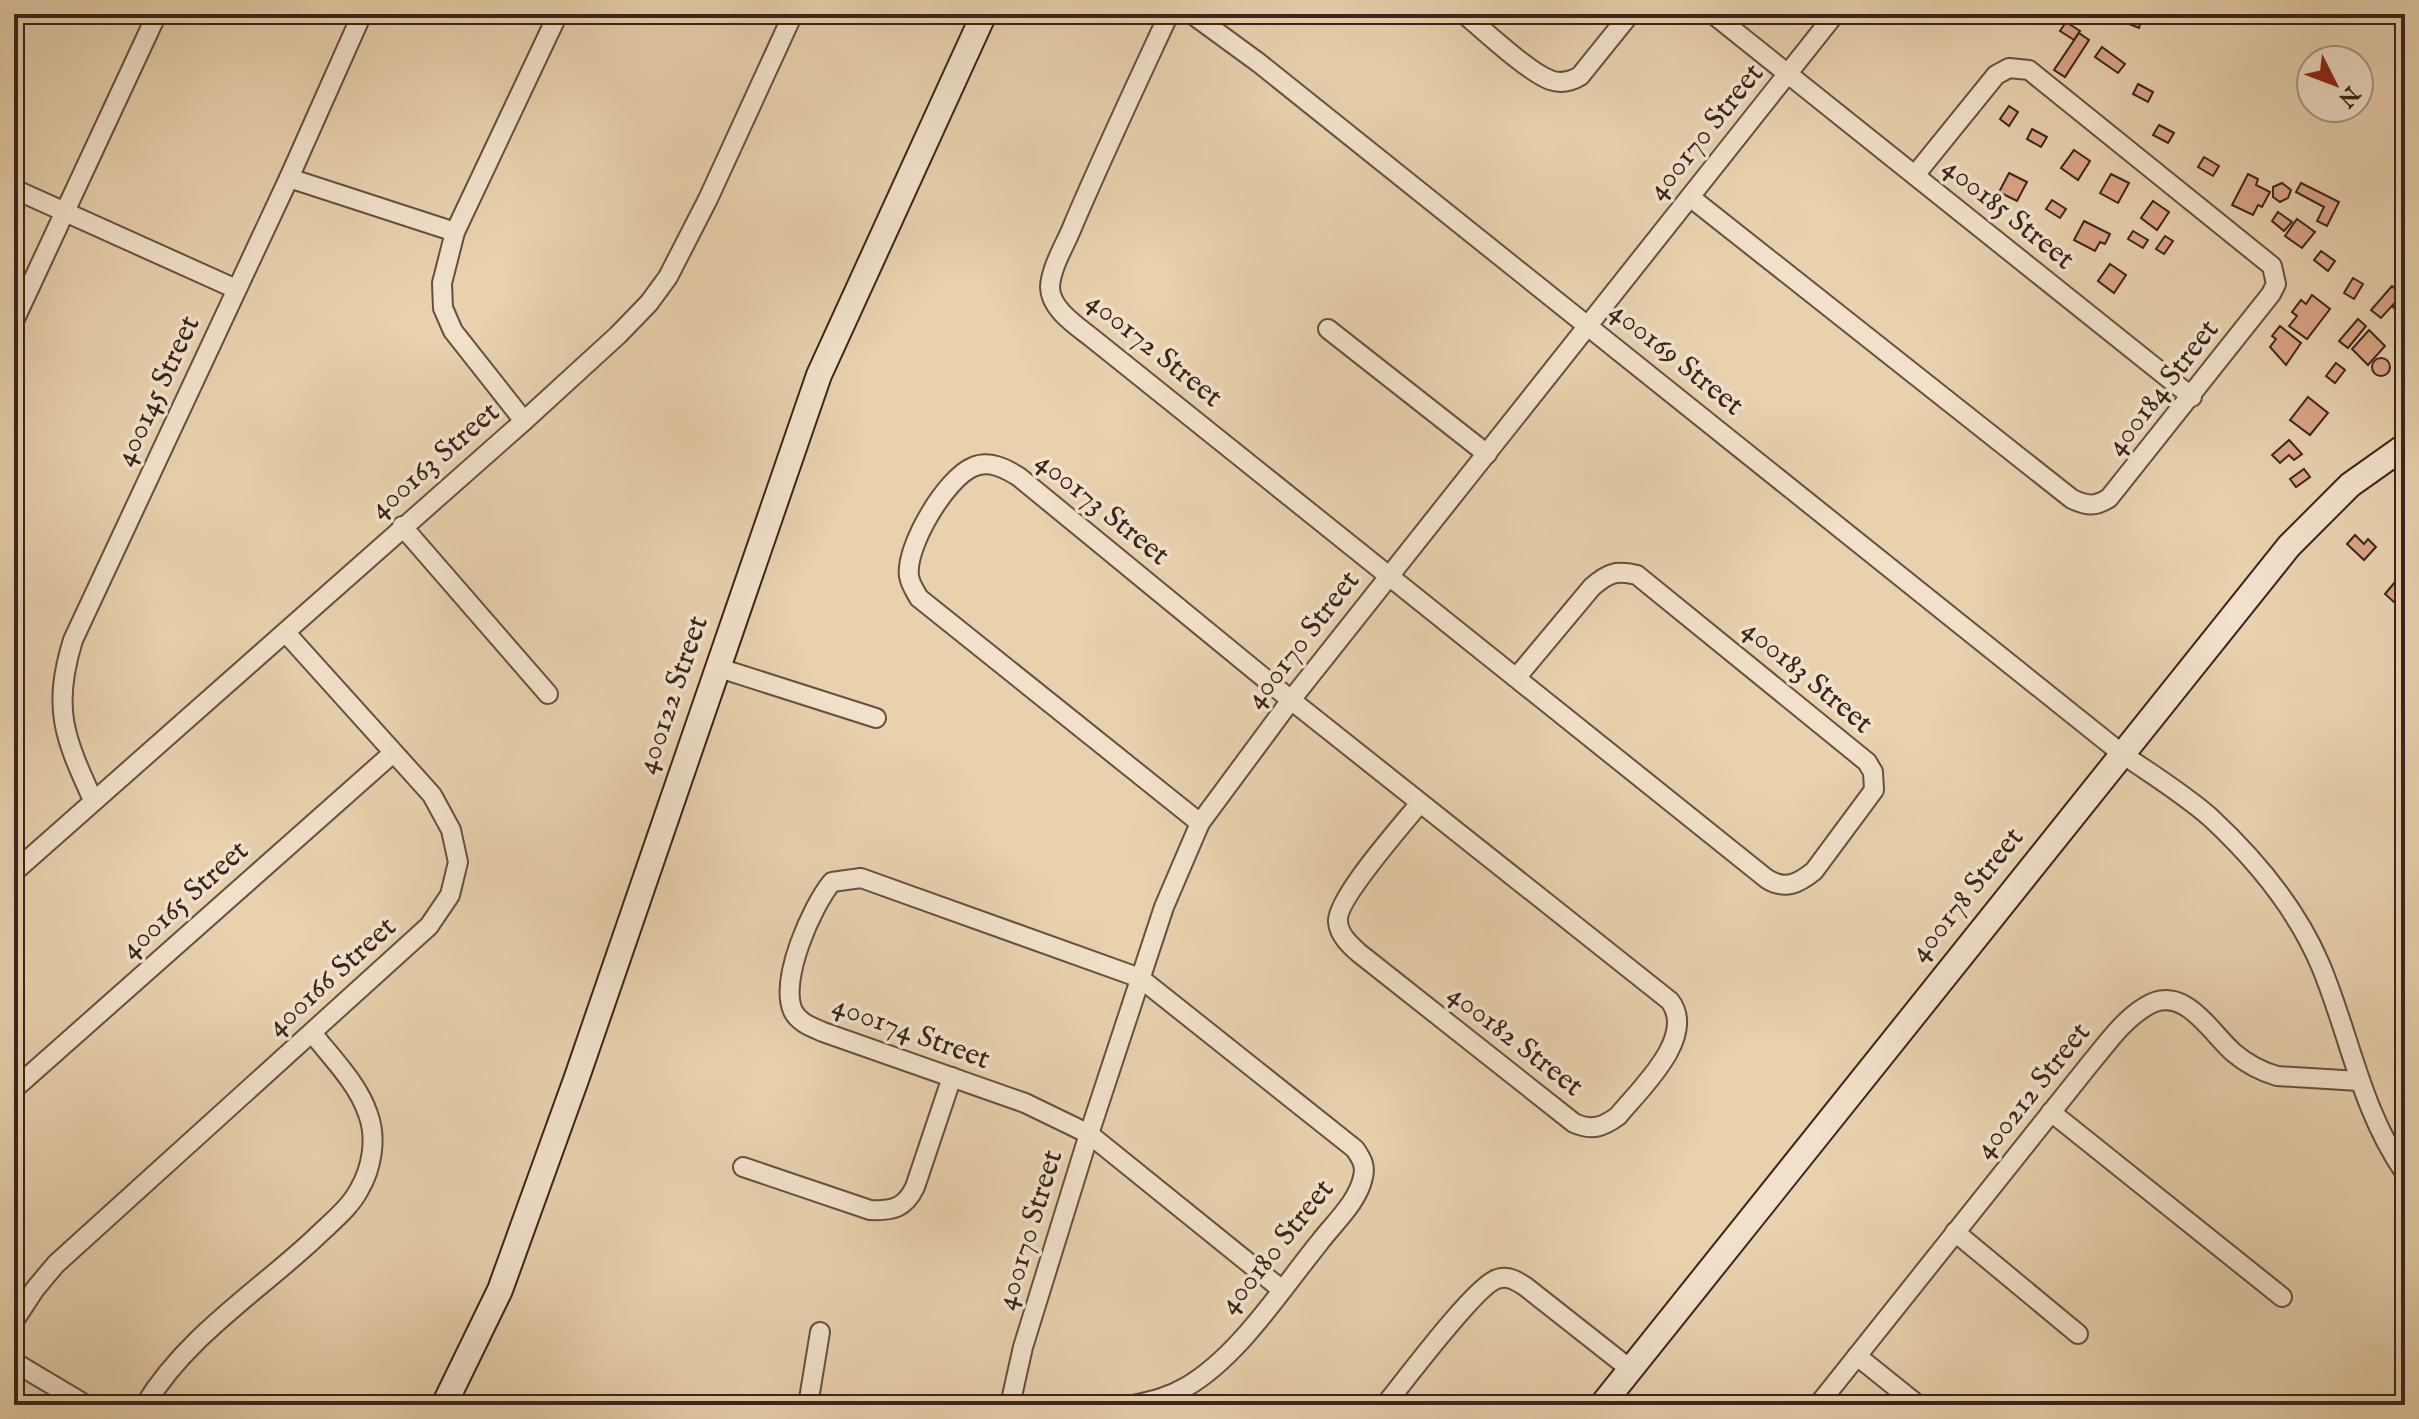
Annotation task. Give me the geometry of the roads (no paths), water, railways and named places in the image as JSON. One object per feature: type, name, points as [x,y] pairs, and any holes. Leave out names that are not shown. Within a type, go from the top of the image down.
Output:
[{"type":"street","points":[[14,321],[157,14]]},
{"type":"street","name":"400145 Street","points":[[93,800],[65,733],[60,700],[73,640],[289,178],[362,14]]},
{"type":"street","points":[[524,421],[453,331],[443,308],[442,283],[455,232],[558,14]]},
{"type":"street","name":"400163 Street","points":[[14,872],[524,421],[649,303],[668,277],[708,199],[793,14]]},
{"type":"street","name":"400122 Street","points":[[444,1405],[500,1290],[577,1077],[819,375],[984,14]]},
{"type":"street","name":"400172 Street","points":[[1169,14],[1055,269],[1050,287],[1053,299],[1060,310],[1092,338],[1389,576]]},
{"type":"street","name":"400169 Street","points":[[1192,14],[1247,53],[2121,753],[2209,817],[2259,868],[2306,933],[2321,966],[2359,1081],[2389,1149],[2405,1173]]},
{"type":"street","points":[[1464,14],[1536,73],[1560,83],[1580,76],[1630,14]]},
{"type":"street","name":"400185 Street","points":[[1713,14],[2192,397]]},
{"type":"street","name":"400170 Street","points":[[1010,1405],[1023,1347],[1089,1134],[1164,907],[1200,823],[1291,700],[1835,14]]},
{"type":"street","name":"400184 Street","points":[[1690,197],[2024,462],[2086,506],[2099,504],[2116,491],[2192,397],[2276,284],[2272,266],[2043,79],[2020,68],[2009,68],[1996,75],[1915,175]]},
{"type":"street","points":[[289,178],[455,232]]},
{"type":"street","points":[[14,189],[236,289]]},
{"type":"street","points":[[1328,329],[1487,454]]},
{"type":"street","name":"400178 Street","points":[[1602,1405],[2289,546],[2350,485],[2405,446]]},
{"type":"street","name":"400173 Street","points":[[1200,823],[919,598],[908,574],[911,555],[921,530],[940,499],[973,466],[988,464],[1005,468],[1291,700]]},
{"type":"street","points":[[402,526],[548,694]]},
{"type":"street","name":"400183 Street","points":[[1389,576],[1612,757],[1776,884],[1795,884],[1814,871],[1874,790],[1873,772],[1867,762],[1637,575],[1624,572],[1607,574],[1592,587],[1516,678]]},
{"type":"street","name":"400166 Street","points":[[14,1321],[42,1281],[82,1239],[313,1034],[429,926],[450,895],[458,862],[451,830],[432,795],[286,633]]},
{"type":"street","points":[[716,667],[876,718]]},
{"type":"street","name":"400182 Street","points":[[1291,700],[1420,803],[1675,1008],[1678,1027],[1673,1044],[1618,1116],[1607,1124],[1585,1128],[1574,1123],[1348,943],[1338,922],[1343,902],[1420,803]]},
{"type":"street","name":"400165 Street","points":[[14,1089],[393,753]]},
{"type":"street","name":"400174 Street","points":[[1140,978],[861,878],[832,882],[811,913],[800,943],[790,998],[793,1012],[808,1025],[1025,1103],[1089,1134],[1281,1289]]},
{"type":"street","name":"400180 Street","points":[[1133,1405],[1157,1400],[1186,1387],[1205,1373],[1245,1333],[1355,1197],[1365,1173],[1363,1161],[1355,1149],[1140,978]]},
{"type":"street","name":"400212 Street","points":[[1818,1405],[2051,1112],[2125,1023],[2146,1006],[2162,1000],[2174,1000],[2186,1005],[2233,1053],[2266,1073],[2359,1081]]},
{"type":"street","points":[[145,1405],[175,1363],[280,1271],[360,1190],[372,1152],[368,1113],[343,1071],[313,1034]]},
{"type":"street","points":[[743,1167],[870,1210],[898,1208],[906,1204],[915,1187],[952,1077]]},
{"type":"street","points":[[2051,1112],[2282,1297]]},
{"type":"street","points":[[1955,1232],[2078,1334]]},
{"type":"street","points":[[1385,1405],[1458,1315],[1485,1285],[1499,1278],[1512,1279],[1526,1287],[1630,1369]]},
{"type":"street","points":[[808,1405],[820,1332]]},
{"type":"street","points":[[1857,1356],[1918,1405]]},
{"type":"street","points":[[14,1362],[86,1405]]}]
